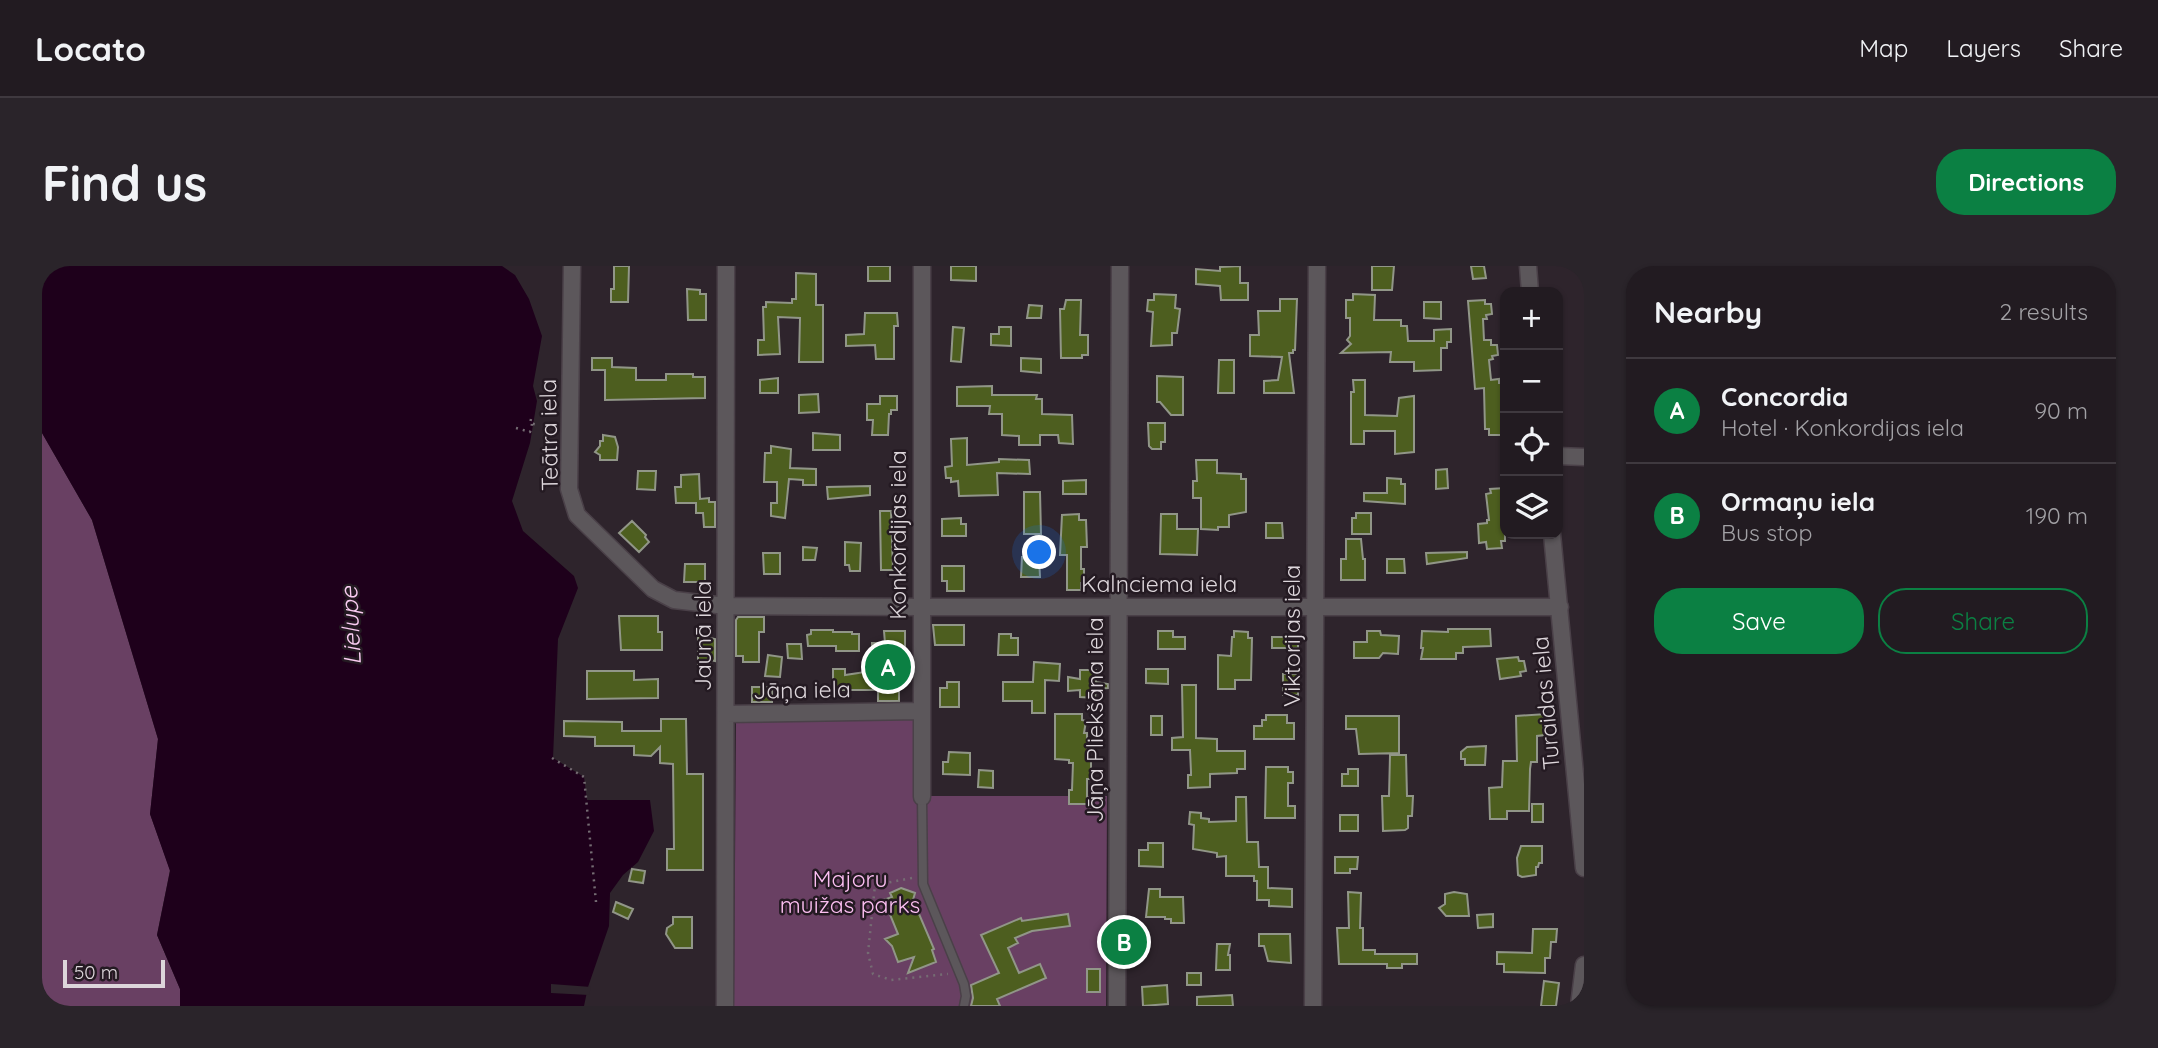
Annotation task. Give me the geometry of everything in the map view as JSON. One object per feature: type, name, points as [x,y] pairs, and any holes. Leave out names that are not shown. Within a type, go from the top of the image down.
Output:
[{"type":"street","name":"Teātra iela","points":[[572,266],[569,489],[577,515],[653,589],[674,600]]},
{"type":"street","name":"Jaunā iela","points":[[725,1006],[726,266]]},
{"type":"street","name":"Konkordijas iela","points":[[922,266],[922,797]]},
{"type":"street","name":"Jāņa Pliekšāna iela","points":[[1117,1006],[1120,266]]},
{"type":"street","name":"Viktorijas iela","points":[[1313,1006],[1317,266]]},
{"type":"street","points":[[1528,266],[1530,287]]},
{"type":"street","points":[[1563,456],[1584,457]]},
{"type":"street","name":"Turaidas iela","points":[[1553,539],[1560,607],[1577,698],[1584,868]]},
{"type":"street","name":"Kalnciema iela","points":[[674,600],[726,606],[1560,607]]},
{"type":"street","name":"Jāņa iela","points":[[726,713],[920,711]]},
{"type":"street","points":[[1579,1006],[1584,965]]},
{"type":"lane","name":"Konkordijas iela","points":[[922,797],[923,884],[959,972],[966,996],[964,1006]]},
{"type":"path","points":[[516,428],[530,432],[531,419]]},
{"type":"path","points":[[532,424],[538,425]]},
{"type":"path","points":[[552,758],[584,777],[596,902]]},
{"type":"path","points":[[923,884],[914,877],[876,885],[868,953],[873,974],[891,980],[959,972]]},
{"type":"green space","points":[[42,433],[92,520],[158,739],[150,814],[170,870],[157,935],[180,989],[180,1006],[42,1006]]},
{"type":"green space","name":"Majoru muižas parks","points":[[748,718],[913,718],[915,796],[1107,796],[1106,1006],[734,1006],[736,723]]},
{"type":"water","name":"Lielupe","points":[[42,266],[502,266],[515,275],[529,299],[542,336],[533,386],[537,401],[530,443],[512,501],[523,531],[574,576],[578,588],[558,639],[553,758],[584,777],[587,800],[650,800],[654,831],[638,862],[623,875],[610,893],[609,926],[584,1006],[180,1006],[180,989],[157,935],[170,871],[150,814],[158,739],[92,520],[42,433]]},
{"type":"pier","points":[[551,984],[591,987],[589,995],[551,993]]},
{"type":"building","points":[[614,266],[629,266],[628,302],[611,302]]},
{"type":"building","points":[[868,266],[890,266],[890,281],[868,281]]},
{"type":"building","points":[[951,266],[976,266],[976,281],[951,280]]},
{"type":"building","points":[[1240,266],[1240,283],[1248,283],[1248,300],[1221,300],[1220,286],[1196,284],[1196,269],[1220,271],[1220,267]]},
{"type":"building","points":[[1372,266],[1394,266],[1392,290],[1372,290]]},
{"type":"building","points":[[1471,266],[1484,266],[1486,278],[1473,279]]},
{"type":"building","points":[[796,273],[816,274],[816,305],[823,305],[823,362],[799,362],[800,318],[778,317],[780,354],[758,355],[758,340],[764,340],[763,307],[766,307],[766,302],[792,303],[792,299],[796,299]]},
{"type":"building","points":[[687,289],[700,290],[700,294],[706,294],[706,320],[688,320]]},
{"type":"building","points":[[1154,294],[1176,295],[1175,308],[1180,309],[1177,333],[1172,333],[1172,345],[1151,346],[1153,312],[1147,311],[1148,300],[1154,300]]},
{"type":"building","points":[[1353,294],[1375,295],[1374,320],[1401,320],[1401,326],[1407,326],[1408,341],[1434,341],[1434,330],[1451,329],[1451,342],[1447,342],[1447,348],[1441,348],[1441,370],[1414,371],[1414,362],[1390,362],[1391,352],[1341,353],[1351,344],[1347,340],[1350,336],[1350,318],[1346,318],[1346,300],[1353,300]]},
{"type":"building","points":[[1280,299],[1297,299],[1295,350],[1289,353],[1294,393],[1264,393],[1264,381],[1278,380],[1282,357],[1250,356],[1250,335],[1259,335],[1258,311],[1280,311]]},
{"type":"building","points":[[1066,300],[1081,300],[1080,335],[1088,335],[1088,355],[1082,355],[1082,358],[1061,358],[1060,309],[1064,309]]},
{"type":"building","points":[[1485,300],[1485,304],[1491,304],[1492,314],[1483,319],[1484,340],[1491,340],[1491,345],[1497,345],[1498,355],[1489,360],[1491,380],[1499,379],[1500,383],[1500,435],[1489,435],[1489,429],[1485,429],[1484,388],[1475,389],[1468,301]]},
{"type":"building","points":[[1424,302],[1441,302],[1441,319],[1424,318]]},
{"type":"building","points":[[1029,305],[1042,306],[1041,318],[1027,318]]},
{"type":"building","points":[[865,313],[897,313],[898,326],[894,326],[894,359],[876,359],[875,345],[846,346],[846,335],[864,334]]},
{"type":"building","points":[[953,327],[964,328],[961,362],[951,361]]},
{"type":"building","points":[[999,327],[1011,327],[1011,346],[991,345],[991,334],[999,334]]},
{"type":"building","points":[[592,358],[612,358],[612,367],[636,368],[636,380],[666,380],[666,374],[705,377],[705,398],[605,400],[605,370],[592,370]]},
{"type":"building","points":[[1021,358],[1041,359],[1041,373],[1021,371]]},
{"type":"building","points":[[1219,360],[1234,360],[1234,393],[1218,393]]},
{"type":"building","points":[[1157,376],[1183,377],[1183,415],[1171,415],[1157,402]]},
{"type":"building","points":[[778,378],[778,393],[760,393],[760,380]]},
{"type":"building","points":[[1353,380],[1365,380],[1365,415],[1397,416],[1399,398],[1414,396],[1414,452],[1395,454],[1395,431],[1364,431],[1364,444],[1351,444]]},
{"type":"building","points":[[992,386],[992,395],[1037,395],[1036,399],[1042,399],[1042,414],[1072,415],[1073,444],[1059,443],[1058,435],[1040,435],[1040,445],[1019,445],[1019,436],[1002,435],[1002,414],[989,414],[990,406],[957,406],[957,387]]},
{"type":"building","points":[[818,394],[819,412],[799,413],[799,395]]},
{"type":"building","points":[[880,396],[897,396],[897,410],[891,410],[889,414],[888,435],[872,435],[873,420],[867,420],[867,404],[880,404]]},
{"type":"building","points":[[1148,423],[1165,423],[1165,442],[1161,442],[1161,449],[1152,449],[1149,446]]},
{"type":"building","points":[[813,433],[840,435],[840,450],[813,450]]},
{"type":"building","points":[[603,435],[615,437],[618,447],[617,460],[600,460],[600,455],[595,452],[600,441],[603,441]]},
{"type":"building","points":[[967,438],[967,465],[999,462],[999,459],[1029,460],[1030,474],[997,473],[998,495],[959,496],[958,481],[951,482],[951,478],[946,478],[945,467],[952,466],[951,439]]},
{"type":"building","points":[[771,446],[791,449],[790,468],[816,469],[816,485],[803,485],[803,480],[789,479],[785,518],[771,516],[771,503],[777,503],[777,482],[764,482],[765,453],[771,453]]},
{"type":"building","points":[[1196,460],[1217,460],[1217,473],[1241,474],[1241,479],[1246,479],[1246,512],[1229,515],[1229,527],[1218,527],[1218,530],[1201,529],[1201,498],[1193,498],[1193,481],[1197,481]]},
{"type":"building","points":[[1447,469],[1448,488],[1436,489],[1436,470]]},
{"type":"building","points":[[638,471],[656,471],[655,490],[637,489]]},
{"type":"building","points":[[699,474],[700,499],[709,498],[709,502],[715,502],[715,527],[704,527],[703,513],[696,513],[696,503],[676,503],[675,487],[681,487],[681,475]]},
{"type":"building","points":[[1387,478],[1401,479],[1401,484],[1405,484],[1405,504],[1364,501],[1364,493],[1387,493]]},
{"type":"building","points":[[1086,480],[1086,494],[1063,494],[1063,481]]},
{"type":"building","points":[[870,486],[870,495],[828,499],[827,487]]},
{"type":"building","points":[[1500,488],[1500,539],[1505,539],[1501,541],[1502,548],[1487,549],[1486,542],[1479,543],[1478,524],[1487,523],[1489,520],[1486,494],[1491,493],[1490,489]]},
{"type":"building","points":[[1024,492],[1040,492],[1041,534],[1024,534]]},
{"type":"building","points":[[880,511],[891,511],[893,570],[881,570]]},
{"type":"building","points":[[1356,513],[1371,513],[1371,534],[1352,534],[1352,518],[1356,518]]},
{"type":"building","points":[[1079,514],[1079,520],[1086,520],[1087,547],[1081,547],[1084,583],[1081,583],[1081,590],[1067,590],[1067,555],[1060,555],[1062,515]]},
{"type":"building","points":[[1161,514],[1177,514],[1177,529],[1198,529],[1197,555],[1160,554]]},
{"type":"building","points":[[961,518],[961,524],[966,524],[966,536],[942,536],[942,519]]},
{"type":"building","points":[[632,521],[649,542],[639,552],[619,533]]},
{"type":"building","points":[[1266,523],[1282,523],[1283,538],[1266,538]]},
{"type":"building","points":[[1346,539],[1361,539],[1365,580],[1341,580],[1341,559],[1346,559]]},
{"type":"building","points":[[845,542],[861,543],[860,571],[850,571],[849,565],[845,565]]},
{"type":"building","points":[[803,547],[817,548],[815,560],[803,560]]},
{"type":"building","points":[[1467,552],[1467,558],[1427,564],[1426,553]]},
{"type":"building","points":[[763,553],[780,553],[780,574],[764,574]]},
{"type":"building","points":[[1022,557],[1039,557],[1040,577],[1021,577]]},
{"type":"building","points":[[1387,559],[1404,559],[1405,573],[1387,573]]},
{"type":"building","points":[[685,564],[705,564],[705,582],[684,582]]},
{"type":"building","points":[[942,566],[964,566],[964,591],[947,591],[947,581],[942,581]]},
{"type":"building","points":[[619,616],[658,616],[658,632],[662,632],[662,650],[621,650]]},
{"type":"building","points":[[738,617],[764,617],[764,632],[759,632],[759,662],[743,662],[743,656],[736,656]]},
{"type":"building","points":[[933,625],[964,625],[964,645],[935,645]]},
{"type":"building","points":[[1448,629],[1490,629],[1491,646],[1463,647],[1463,653],[1456,653],[1456,659],[1421,659],[1422,631],[1448,632]]},
{"type":"building","points":[[811,630],[859,634],[859,651],[836,651],[836,646],[808,646],[807,635],[811,634]]},
{"type":"building","points":[[884,631],[905,631],[905,669],[899,669],[899,701],[878,701],[878,690],[833,690],[833,669],[845,669],[845,675],[872,671],[872,643],[885,643]]},
{"type":"building","points":[[1158,631],[1173,631],[1173,637],[1185,637],[1185,649],[1158,649]]},
{"type":"building","points":[[1234,631],[1248,632],[1248,638],[1252,638],[1251,680],[1235,680],[1235,689],[1218,689],[1218,655],[1231,656]]},
{"type":"building","points":[[1367,631],[1399,636],[1398,654],[1383,653],[1379,658],[1354,658],[1354,642],[1367,642]]},
{"type":"building","points":[[999,634],[1011,634],[1011,638],[1018,638],[1018,655],[998,655]]},
{"type":"building","points":[[698,635],[710,635],[710,638],[715,639],[715,661],[710,660],[710,664],[698,664]]},
{"type":"building","points":[[1272,637],[1298,637],[1298,648],[1272,648]]},
{"type":"building","points":[[787,644],[801,644],[802,659],[788,658]]},
{"type":"building","points":[[768,655],[782,657],[780,677],[765,676]]},
{"type":"building","points":[[1518,657],[1519,661],[1524,661],[1526,671],[1520,672],[1521,676],[1500,679],[1497,659]]},
{"type":"building","points":[[1034,662],[1060,664],[1059,681],[1045,680],[1045,713],[1032,713],[1032,701],[1003,701],[1003,682],[1033,682]]},
{"type":"building","points":[[1146,669],[1168,669],[1168,684],[1146,683]]},
{"type":"building","points":[[1080,670],[1096,670],[1096,682],[1108,684],[1108,688],[1096,689],[1095,698],[1080,697],[1080,690],[1068,691],[1068,677],[1080,679]]},
{"type":"building","points":[[587,671],[634,671],[634,680],[658,679],[658,698],[587,699]]},
{"type":"building","points":[[1283,674],[1298,674],[1298,695],[1283,695]]},
{"type":"building","points":[[947,682],[959,682],[959,707],[940,707],[940,688],[947,688]]},
{"type":"building","points":[[1182,685],[1196,685],[1196,738],[1217,739],[1217,751],[1245,751],[1245,769],[1237,769],[1237,773],[1210,774],[1210,787],[1188,788],[1188,775],[1191,775],[1190,750],[1172,750],[1172,738],[1183,737]]},
{"type":"building","points":[[752,687],[772,687],[772,702],[752,702]]},
{"type":"building","points":[[1055,714],[1082,714],[1082,720],[1086,721],[1084,733],[1087,733],[1087,760],[1091,760],[1091,779],[1087,779],[1087,804],[1069,804],[1073,763],[1055,759]]},
{"type":"building","points":[[1546,714],[1545,735],[1537,736],[1537,762],[1531,762],[1529,811],[1507,811],[1507,819],[1490,819],[1489,788],[1502,787],[1503,761],[1517,761],[1516,716]]},
{"type":"building","points":[[1266,715],[1287,715],[1287,723],[1294,723],[1294,739],[1254,739],[1254,726],[1262,726]]},
{"type":"building","points":[[1151,716],[1162,716],[1162,735],[1151,735]]},
{"type":"building","points":[[1346,716],[1399,716],[1399,753],[1359,754],[1356,729],[1346,729]]},
{"type":"building","points":[[661,719],[686,719],[687,774],[703,774],[703,870],[667,870],[667,849],[674,849],[673,764],[660,763],[660,747],[651,756],[634,755],[634,746],[595,746],[595,737],[564,736],[564,721],[622,722],[622,731],[661,731]]},
{"type":"building","points":[[1486,746],[1485,765],[1465,765],[1461,752],[1467,747]]},
{"type":"building","points":[[949,752],[970,753],[970,775],[943,774],[943,762],[948,762]]},
{"type":"building","points":[[1390,755],[1406,755],[1407,796],[1413,796],[1412,816],[1408,816],[1408,828],[1405,830],[1383,831],[1382,796],[1389,796]]},
{"type":"building","points":[[1266,767],[1288,767],[1288,772],[1293,772],[1293,783],[1288,783],[1288,806],[1295,806],[1295,818],[1265,818]]},
{"type":"building","points":[[1348,769],[1358,769],[1358,786],[1342,786],[1342,774],[1348,774]]},
{"type":"building","points":[[979,770],[993,771],[993,788],[978,787]]},
{"type":"building","points":[[1236,797],[1246,797],[1247,842],[1258,842],[1259,867],[1268,867],[1268,888],[1292,889],[1292,907],[1269,906],[1269,900],[1257,900],[1257,881],[1254,881],[1254,876],[1226,876],[1226,856],[1217,857],[1217,853],[1193,849],[1194,825],[1189,824],[1190,812],[1201,813],[1201,818],[1209,819],[1209,822],[1236,821]]},
{"type":"building","points":[[1532,804],[1543,804],[1543,822],[1532,822]]},
{"type":"building","points":[[1340,815],[1358,815],[1358,831],[1340,831]]},
{"type":"building","points":[[1148,843],[1163,843],[1163,867],[1139,866],[1139,850],[1148,850]]},
{"type":"building","points":[[1521,846],[1542,846],[1542,863],[1536,867],[1536,875],[1518,875],[1517,858]]},
{"type":"building","points":[[1335,857],[1358,857],[1357,869],[1350,869],[1350,873],[1335,873]]},
{"type":"building","points":[[632,869],[645,871],[643,883],[629,881]]},
{"type":"building","points":[[901,888],[915,893],[913,900],[934,949],[932,950],[936,962],[908,973],[914,957],[898,962],[892,946],[885,939],[898,934],[884,900],[892,897],[890,893]]},
{"type":"building","points":[[1149,889],[1160,889],[1160,897],[1183,897],[1184,923],[1171,923],[1171,919],[1165,917],[1146,917]]},
{"type":"building","points":[[1348,892],[1361,893],[1360,928],[1363,928],[1363,950],[1375,950],[1375,954],[1417,954],[1417,964],[1387,968],[1387,964],[1339,964],[1337,928],[1349,928]]},
{"type":"building","points":[[1445,894],[1467,894],[1469,916],[1446,916],[1439,908],[1445,904]]},
{"type":"building","points":[[616,902],[633,909],[628,919],[613,912]]},
{"type":"building","points":[[1068,914],[1070,926],[1032,931],[1015,938],[1018,943],[1008,948],[1019,973],[1040,964],[1046,978],[997,999],[1000,1006],[971,1006],[971,985],[999,973],[981,935],[1021,918],[1022,921]]},
{"type":"building","points":[[1493,914],[1493,927],[1478,928],[1477,915]]},
{"type":"building","points":[[673,917],[692,917],[692,948],[675,948],[666,934],[667,928],[673,924]]},
{"type":"building","points":[[1533,929],[1557,929],[1556,942],[1551,942],[1550,958],[1545,958],[1545,973],[1504,972],[1504,964],[1497,964],[1497,952],[1532,953]]},
{"type":"building","points":[[1259,934],[1290,934],[1291,963],[1268,961],[1264,946],[1259,946]]},
{"type":"building","points":[[1217,944],[1230,944],[1230,970],[1216,970]]},
{"type":"building","points":[[1087,969],[1100,969],[1100,992],[1087,992]]},
{"type":"building","points":[[1187,973],[1201,973],[1201,985],[1187,985]]},
{"type":"building","points":[[1544,981],[1559,983],[1556,1006],[1541,1006]]},
{"type":"building","points":[[1167,985],[1168,1004],[1143,1006],[1142,987]]},
{"type":"building","points":[[1232,995],[1233,1006],[1197,1006],[1197,997]]},
{"type":"place","name":"Concordia","points":[[888,667]]},
{"type":"place","name":"Ormaņu iela","points":[[1124,942]]}]
